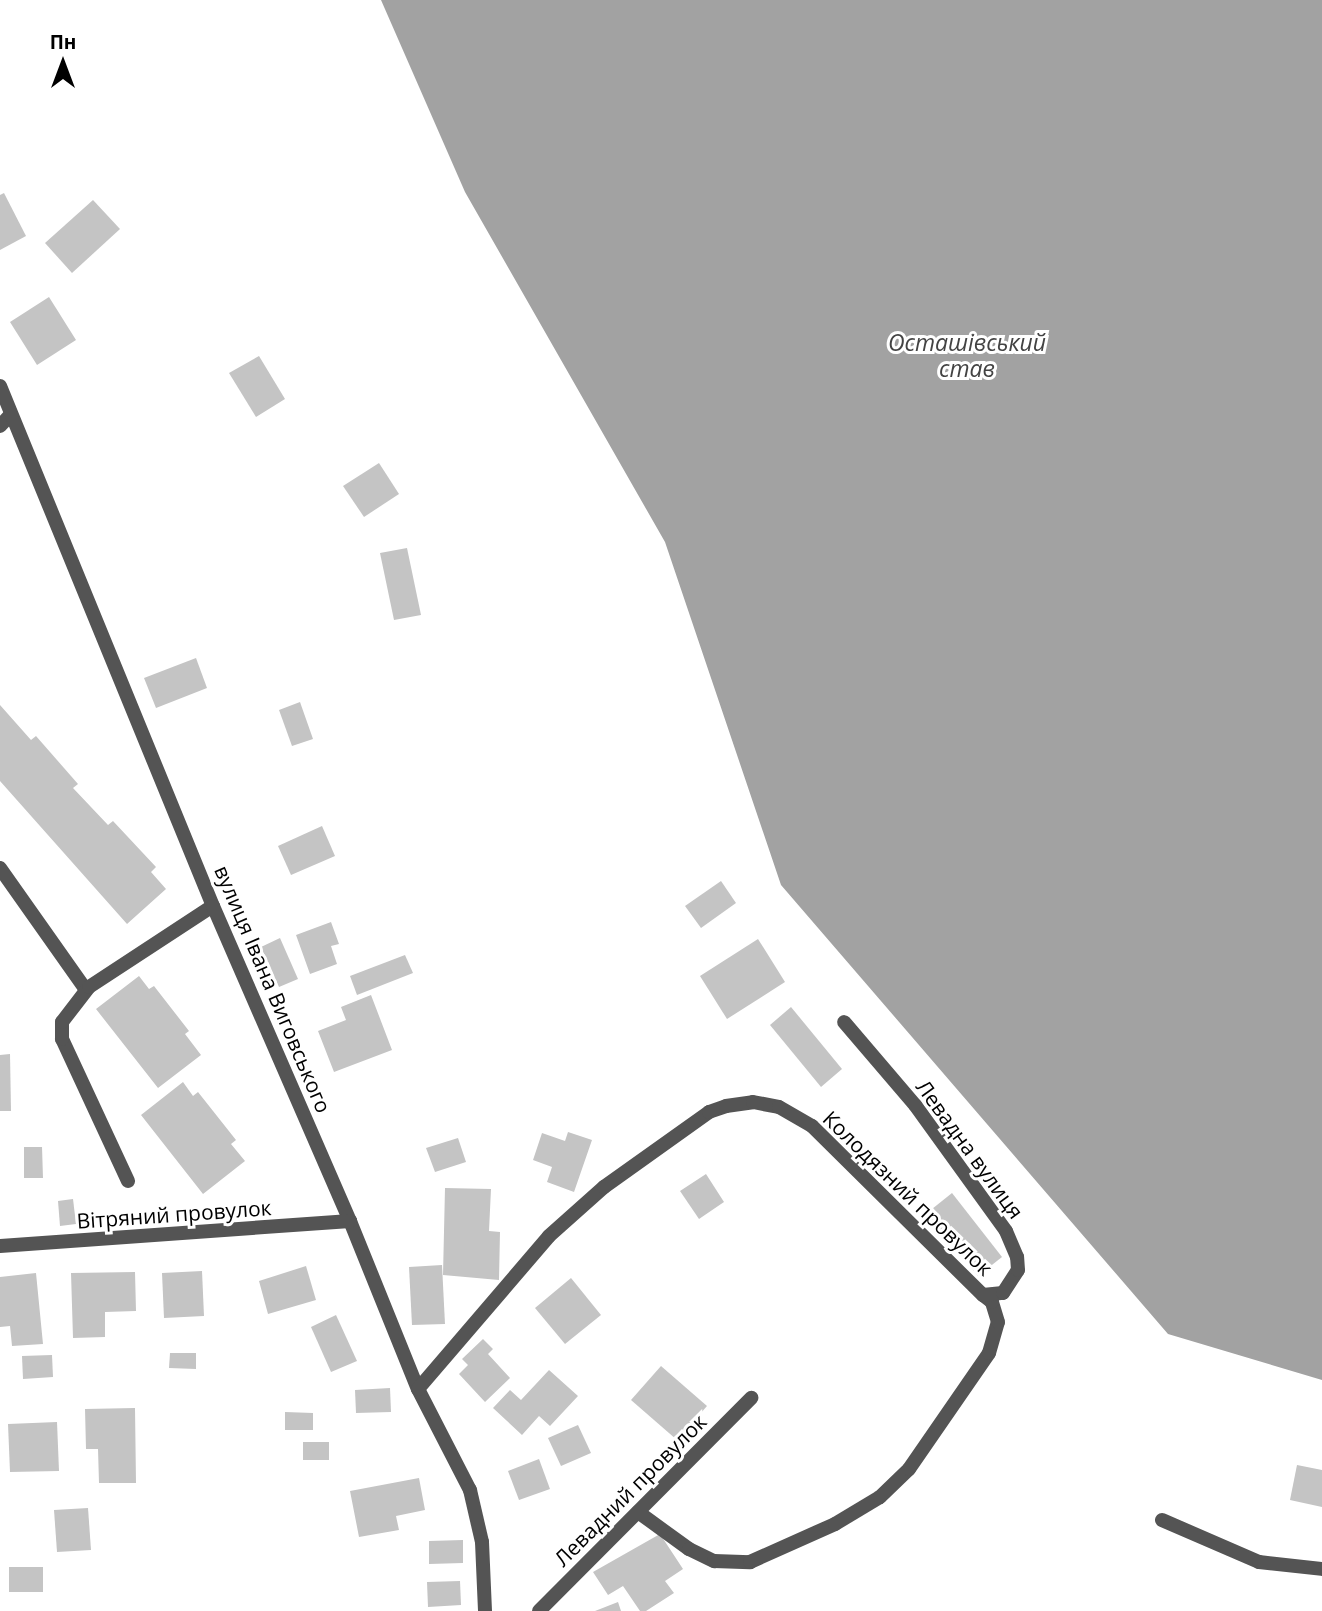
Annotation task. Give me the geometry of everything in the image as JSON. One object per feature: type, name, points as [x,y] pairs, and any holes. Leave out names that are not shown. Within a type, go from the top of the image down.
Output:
[{"type":"street","name":"вулиця Івана Виговського","points":[[0,386],[213,906],[350,1221],[418,1389],[470,1490],[482,1542],[485,1611]]},
{"type":"street","points":[[0,426],[11,414]]},
{"type":"street","points":[[0,868],[86,990]]},
{"type":"street","points":[[128,1181],[62,1039],[62,1022],[86,990],[213,906]]},
{"type":"street","name":"Левадна вулиця","points":[[844,1022],[915,1105],[1006,1231],[1017,1257],[1018,1270],[1003,1293],[983,1295]]},
{"type":"street","name":"Колодязний провулок","points":[[418,1389],[558,1228],[604,1187],[709,1112],[753,1102],[779,1107],[812,1125],[992,1302],[998,1322],[989,1353],[909,1469],[880,1497],[835,1524],[750,1562],[714,1561],[689,1549],[638,1512]]},
{"type":"street","name":"Вітряний провулок","points":[[0,1246],[350,1221]]},
{"type":"street","name":"Левадний провулок","points":[[539,1611],[751,1398]]},
{"type":"street","points":[[1162,1520],[1259,1562],[1322,1569]]},
{"type":"water","name":"Осташівський став","points":[[381,0],[1322,0],[1322,1380],[1168,1334],[781,885],[665,542],[465,192]]},
{"type":"building","points":[[4,193],[26,236],[0,250],[0,195]]},
{"type":"building","points":[[93,200],[120,229],[72,273],[45,243]]},
{"type":"building","points":[[49,297],[76,340],[37,365],[10,322]]},
{"type":"building","points":[[259,356],[285,399],[256,417],[229,373]]},
{"type":"building","points":[[379,463],[399,494],[364,517],[343,486]]},
{"type":"building","points":[[407,548],[421,615],[394,620],[380,553]]},
{"type":"building","points":[[196,658],[207,688],[156,708],[144,678]]},
{"type":"building","points":[[300,702],[313,739],[292,746],[279,710]]},
{"type":"building","points":[[0,705],[31,740],[36,736],[78,784],[73,788],[108,825],[113,821],[156,867],[151,872],[166,889],[127,924],[0,781]]},
{"type":"building","points":[[322,826],[335,856],[291,875],[278,846]]},
{"type":"building","points":[[721,881],[736,903],[701,928],[685,906]]},
{"type":"building","points":[[331,922],[339,944],[331,946],[337,964],[310,974],[296,935]]},
{"type":"building","points":[[280,938],[298,979],[279,987],[261,947]]},
{"type":"building","points":[[758,939],[785,982],[727,1019],[700,976]]},
{"type":"building","points":[[405,955],[413,973],[357,995],[350,976]]},
{"type":"building","points":[[139,976],[149,989],[154,986],[189,1031],[185,1034],[201,1055],[158,1088],[96,1009]]},
{"type":"building","points":[[371,995],[392,1050],[334,1072],[318,1031],[346,1020],[341,1007]]},
{"type":"building","points":[[791,1007],[842,1069],[821,1087],[770,1025]]},
{"type":"building","points":[[10,1054],[11,1111],[0,1111],[0,1055]]},
{"type":"building","points":[[183,1082],[193,1096],[198,1092],[236,1140],[231,1144],[245,1161],[203,1194],[141,1115]]},
{"type":"building","points":[[568,1132],[592,1140],[574,1192],[547,1182],[552,1167],[533,1160],[542,1133],[565,1141]]},
{"type":"building","points":[[458,1138],[466,1162],[435,1172],[426,1148]]},
{"type":"building","points":[[24,1147],[42,1147],[43,1178],[24,1178]]},
{"type":"building","points":[[706,1174],[724,1202],[699,1219],[680,1191]]},
{"type":"building","points":[[445,1188],[491,1189],[489,1231],[500,1232],[499,1280],[443,1275]]},
{"type":"building","points":[[952,1193],[1002,1257],[978,1276],[927,1213]]},
{"type":"building","points":[[73,1199],[76,1224],[60,1226],[58,1201]]},
{"type":"building","points":[[442,1265],[445,1324],[412,1325],[409,1267]]},
{"type":"building","points":[[306,1266],[316,1300],[268,1314],[259,1281]]},
{"type":"building","points":[[202,1271],[204,1316],[164,1318],[162,1273]]},
{"type":"building","points":[[135,1272],[136,1311],[105,1312],[105,1337],[73,1338],[71,1273]]},
{"type":"building","points":[[36,1273],[43,1344],[12,1346],[10,1326],[0,1327],[0,1277]]},
{"type":"building","points":[[571,1278],[601,1315],[565,1344],[535,1308]]},
{"type":"building","points":[[336,1315],[357,1361],[331,1372],[311,1327]]},
{"type":"building","points":[[483,1339],[493,1349],[488,1354],[510,1378],[485,1402],[459,1374],[468,1365],[462,1359]]},
{"type":"building","points":[[170,1353],[196,1353],[196,1369],[169,1368]]},
{"type":"building","points":[[52,1355],[53,1377],[23,1379],[22,1356]]},
{"type":"building","points":[[661,1366],[707,1406],[677,1440],[631,1400]]},
{"type":"building","points":[[549,1370],[578,1396],[550,1426],[539,1416],[522,1435],[493,1408],[510,1390],[521,1400]]},
{"type":"building","points":[[390,1388],[391,1412],[356,1413],[355,1390]]},
{"type":"building","points":[[135,1408],[136,1483],[99,1483],[98,1449],[86,1449],[85,1409]]},
{"type":"building","points":[[285,1412],[313,1413],[313,1430],[285,1430]]},
{"type":"building","points":[[57,1422],[59,1471],[10,1472],[8,1424]]},
{"type":"building","points":[[578,1425],[591,1453],[561,1466],[548,1438]]},
{"type":"building","points":[[303,1442],[329,1442],[329,1460],[303,1460]]},
{"type":"building","points":[[539,1459],[550,1489],[519,1500],[508,1471]]},
{"type":"building","points":[[1297,1465],[1322,1470],[1322,1507],[1290,1500]]},
{"type":"building","points":[[419,1478],[425,1510],[396,1516],[399,1530],[359,1537],[350,1491]]},
{"type":"building","points":[[88,1508],[91,1550],[57,1552],[54,1510]]},
{"type":"building","points":[[660,1534],[683,1569],[665,1581],[674,1593],[646,1611],[640,1611],[623,1586],[608,1595],[593,1572]]},
{"type":"building","points":[[463,1540],[463,1563],[429,1564],[429,1541]]},
{"type":"building","points":[[9,1567],[43,1567],[43,1592],[9,1592]]},
{"type":"building","points":[[460,1581],[461,1605],[428,1607],[427,1582]]},
{"type":"building","points":[[618,1602],[621,1611],[595,1611]]}]
